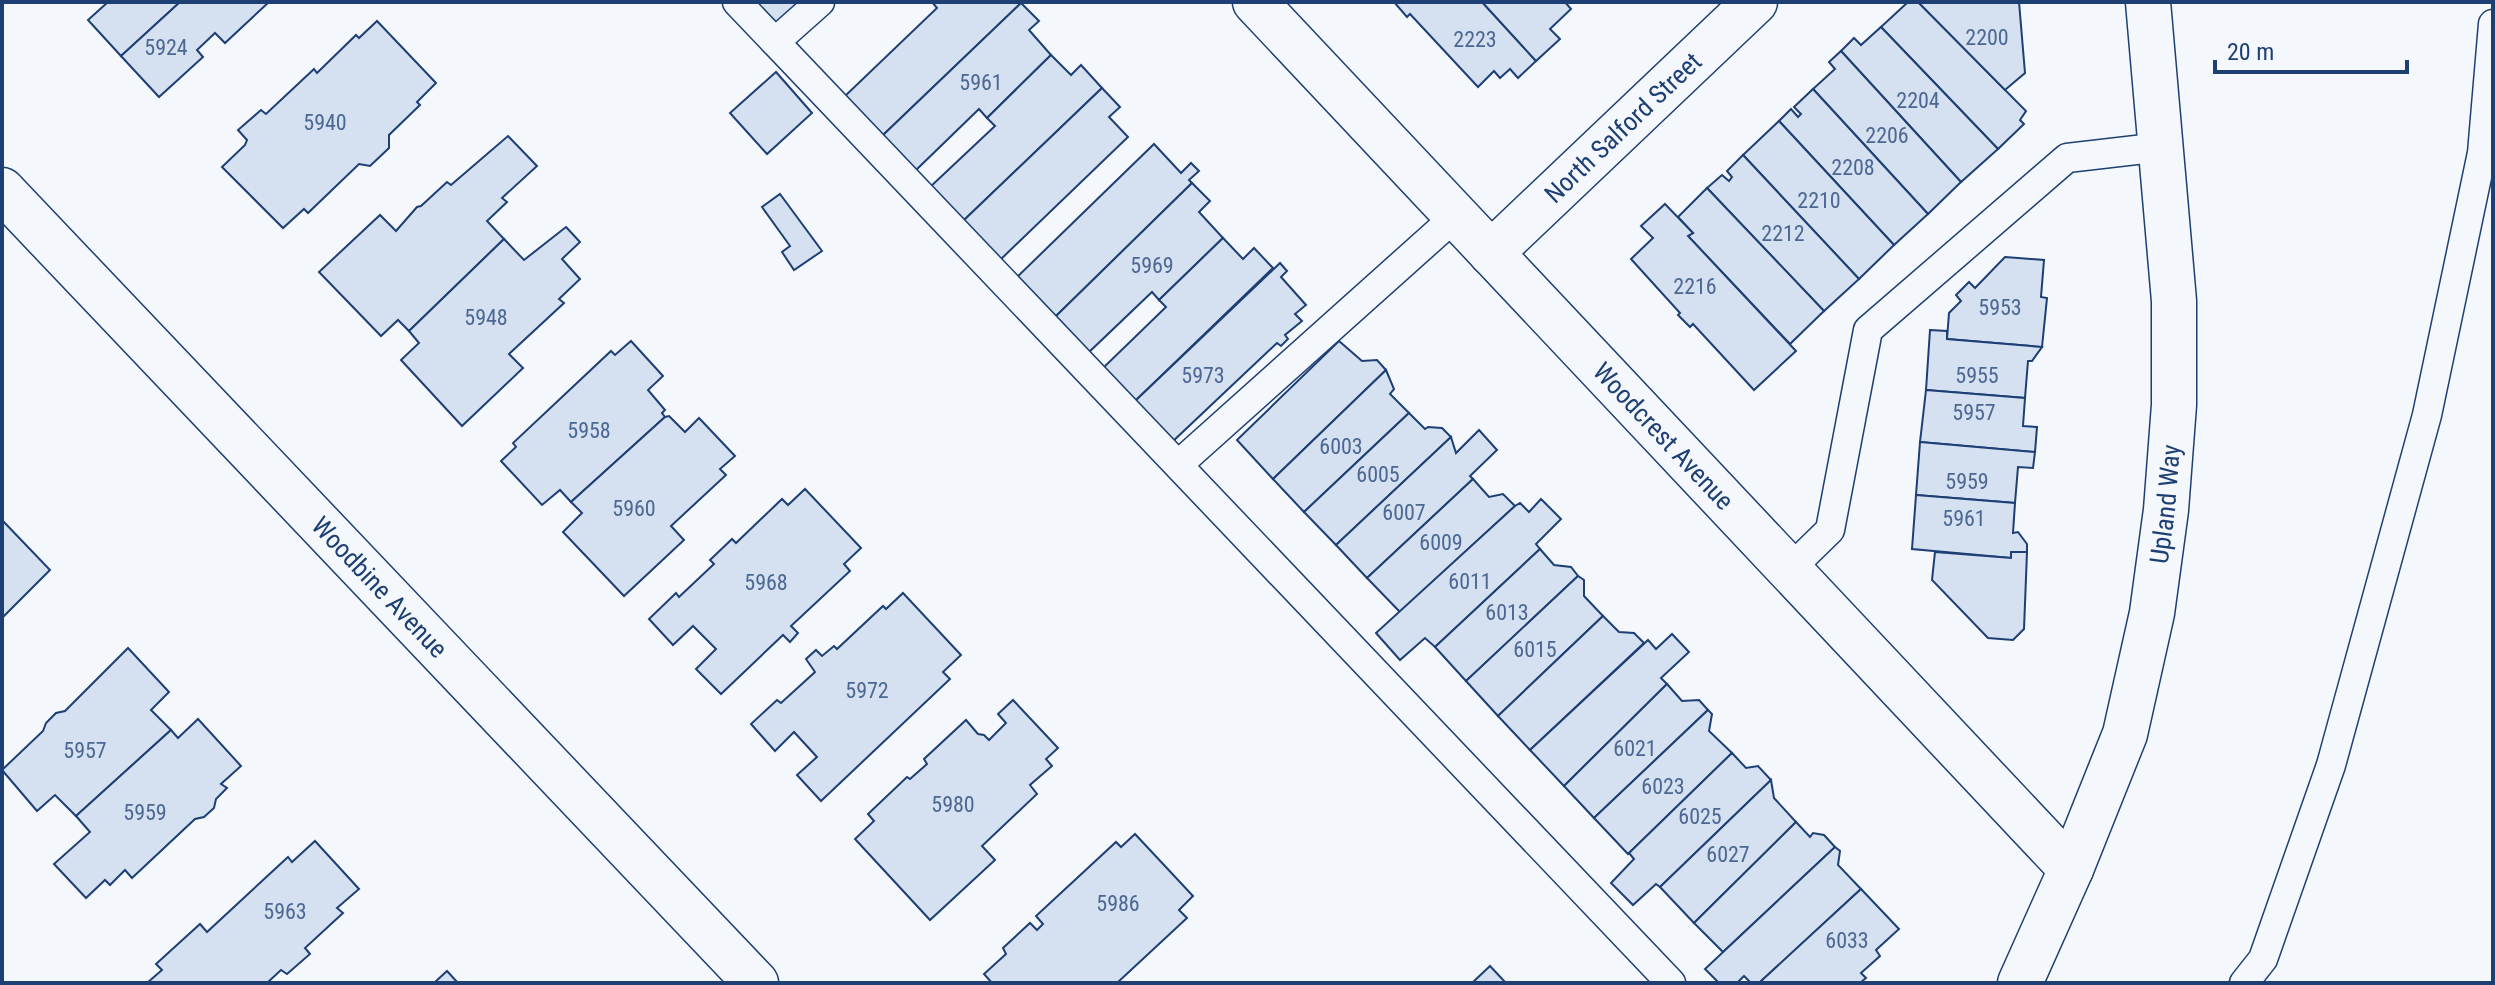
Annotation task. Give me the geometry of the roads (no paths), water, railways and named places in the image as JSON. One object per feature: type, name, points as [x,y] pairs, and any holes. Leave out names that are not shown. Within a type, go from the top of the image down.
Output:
[{"type":"street","name":"Woodcrest Avenue","points":[[1255,2],[2071,869]]},
{"type":"street","name":"North Salford Street","points":[[1491,253],[1755,2]]},
{"type":"street","name":"Upland Way","points":[[2020,983],[2071,869],[2125,734],[2152,613],[2166,510],[2174,405],[2174,301],[2148,2]]},
{"type":"street","name":"Woodbine Avenue","points":[[2,190],[756,983]]},
{"type":"lane","points":[[737,2],[1671,983]]},
{"type":"lane","points":[[775,42],[820,2]]},
{"type":"lane","points":[[2244,983],[2263,959],[2331,765],[2427,415],[2482,153],[2493,24]]},
{"type":"lane","points":[[1790,569],[1830,530],[1868,330],[2067,158],[2162,147]]},
{"type":"lane","points":[[1179,464],[1456,216]]}]
